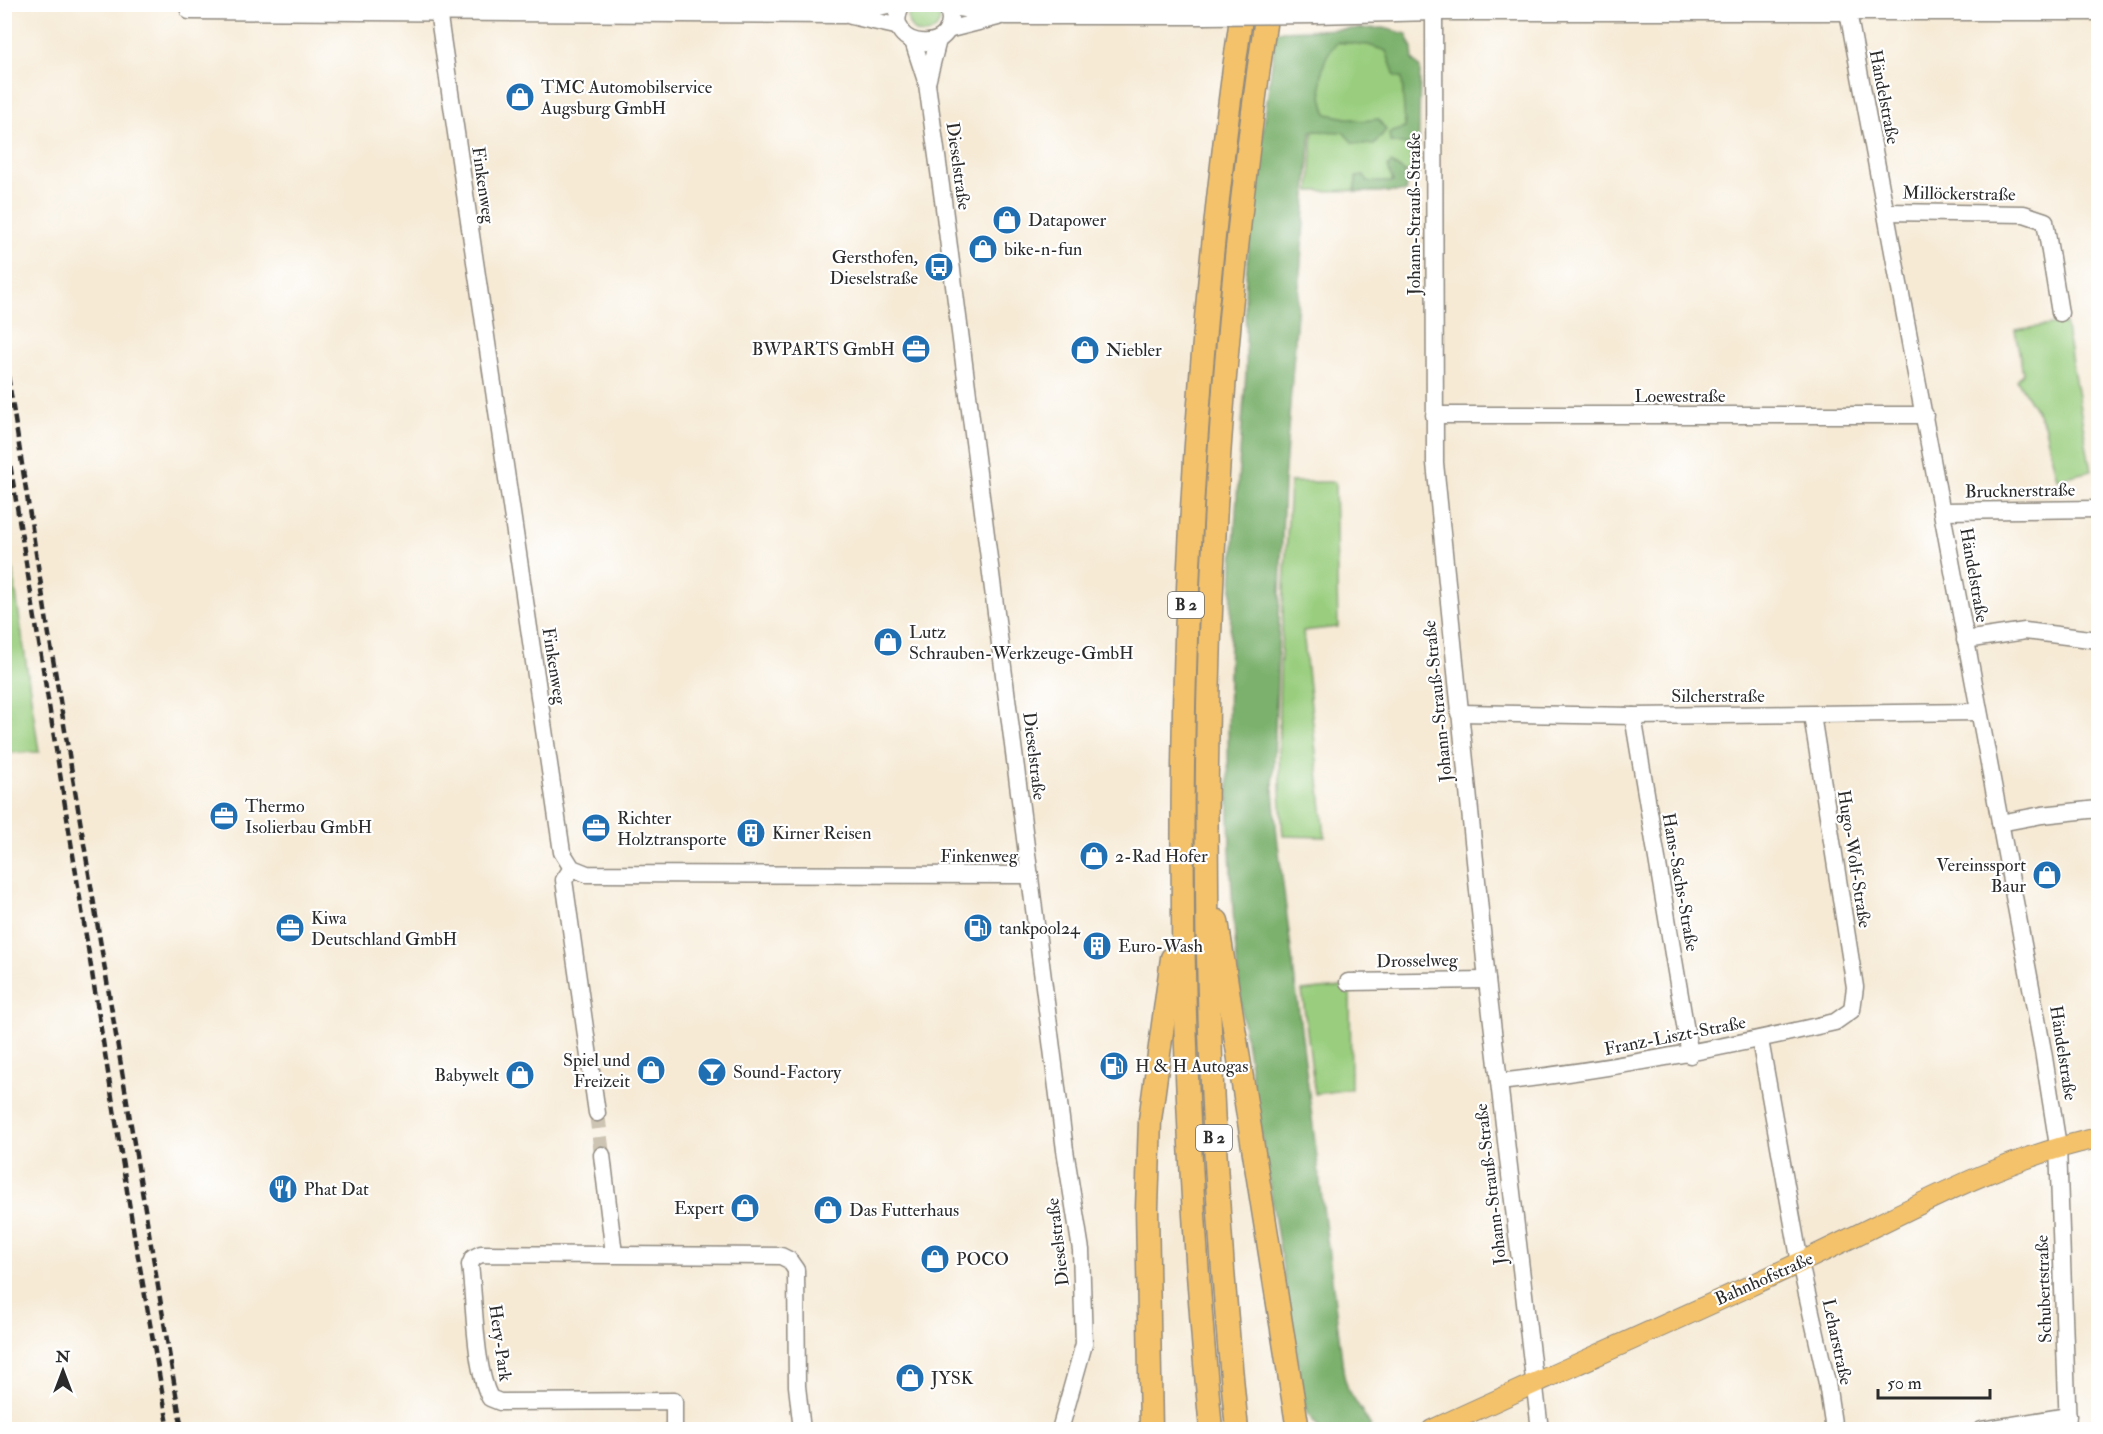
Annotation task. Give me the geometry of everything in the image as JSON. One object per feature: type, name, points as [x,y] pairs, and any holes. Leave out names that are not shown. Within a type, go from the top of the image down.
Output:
[{"type":"highway","name":"B 2","points":[[1211,1430],[1194,1216],[1181,904],[1184,679],[1192,473],[1224,140],[1243,4]]},
{"type":"highway","name":"B 2","points":[[1237,1430],[1223,1290],[1209,1062],[1205,846],[1213,550],[1226,357],[1240,220],[1268,4]]},
{"type":"highway","points":[[1205,846],[1301,1424]]},
{"type":"highway","points":[[1151,1430],[1147,1208],[1150,1120],[1181,904]]},
{"type":"main road","name":"Bahnhofstraße","points":[[1436,1428],[1800,1263],[2018,1159],[2058,1146],[2098,1138]]},
{"type":"street","points":[[844,15],[892,4]]},
{"type":"street","points":[[188,8],[844,15],[900,27],[898,14],[902,4]]},
{"type":"street","points":[[947,5],[1005,16],[1315,15],[1434,12],[2098,12]]},
{"type":"street","name":"Dieselstraße","points":[[927,84],[942,35],[950,18],[947,5]]},
{"type":"street","name":"Finkenweg","points":[[438,9],[562,852],[572,868],[587,874],[1030,875]]},
{"type":"street","name":"Johann-Strauß-Straße","points":[[1434,12],[1436,481],[1487,980],[1540,1430]]},
{"type":"street","name":"Händelstraße","points":[[1848,12],[1925,415],[1978,712],[2039,1024],[2058,1146]]},
{"type":"street","points":[[913,41],[925,44],[942,35],[1005,16]]},
{"type":"street","name":"Dieselstraße","points":[[900,27],[913,41],[927,84],[1081,1250],[1084,1344],[1060,1430]]},
{"type":"street","name":"Millöckerstraße","points":[[1886,212],[2024,214],[2045,221],[2060,313]]},
{"type":"street","name":"Loewestraße","points":[[1434,416],[1925,415]]},
{"type":"street","name":"Brucknerstraße","points":[[1942,511],[2098,509]]},
{"type":"street","points":[[1965,640],[2025,631],[2098,640]]},
{"type":"street","name":"Silcherstraße","points":[[1459,713],[1632,716],[1978,712]]},
{"type":"street","name":"Hugo-Wolf-Straße","points":[[1812,715],[1855,987],[1852,1010]]},
{"type":"street","name":"Hans-Sachs-Straße","points":[[1632,716],[1690,1055]]},
{"type":"street","points":[[2000,823],[2042,814],[2098,809]]},
{"type":"street","points":[[572,868],[564,880],[597,1113]]},
{"type":"street","name":"Drosselweg","points":[[1348,982],[1487,980]]},
{"type":"street","name":"Franz-Liszt-Straße","points":[[1499,1082],[1596,1071],[1690,1055],[1839,1020],[1852,1010]]},
{"type":"street","name":"Leharstraße","points":[[1760,1040],[1800,1263],[1827,1383],[1834,1430]]},
{"type":"street","name":"Schubertstraße","points":[[2058,1146],[2068,1423]]},
{"type":"street","points":[[602,1155],[614,1254]]},
{"type":"street","name":"Hery-Park","points":[[674,1430],[674,1401],[500,1402],[490,1398],[485,1388],[470,1265],[473,1258],[481,1254],[614,1254],[781,1256],[789,1260],[796,1270],[796,1386],[802,1430]]},
{"type":"street","points":[[1982,1430],[2068,1423]]},
{"type":"green space","points":[[924,2],[935,7],[940,18],[935,29],[924,34],[913,29],[908,18],[913,7]]},
{"type":"green space","points":[[1384,28],[1407,34],[1413,60],[1420,68],[1418,179],[1413,177],[1412,146],[1390,142],[1389,133],[1405,128],[1402,78],[1395,76],[1386,51],[1368,45],[1338,42],[1331,49],[1323,66],[1321,86],[1327,114],[1363,121],[1378,119],[1386,130],[1374,145],[1353,143],[1343,132],[1311,131],[1284,482],[1273,791],[1277,836],[1344,1376],[1348,1389],[1371,1426],[1363,1429],[1320,1429],[1306,1412],[1242,1016],[1235,937],[1230,858],[1228,701],[1234,544],[1246,372],[1245,291],[1252,216],[1276,31]]},
{"type":"green space","points":[[1397,42],[1411,74],[1412,170],[1404,174],[1395,190],[1310,191],[1317,43]]},
{"type":"green space","points":[[1391,163],[1405,172],[1406,192],[1355,192],[1356,177],[1364,176],[1368,182],[1393,182],[1388,167]]},
{"type":"green space","points":[[2065,323],[2091,471],[2057,479],[2044,424],[2017,380],[2023,373],[2015,330]]},
{"type":"green space","points":[[1290,482],[1335,482],[1338,627],[1303,631],[1325,837],[1283,836],[1279,703]]},
{"type":"green space","points":[[5,518],[39,752],[5,753]]},
{"type":"green space","points":[[1350,986],[1351,1089],[1315,1094],[1302,991]]},
{"type":"tunnel","points":[[597,1113],[602,1155]]},
{"type":"railway","points":[[4,350],[47,623],[182,1430]]},
{"type":"railway","points":[[4,426],[134,1234],[169,1430]]},
{"type":"place","name":"TMC Automobilservice Augsburg GmbH","points":[[520,97]]},
{"type":"place","name":"Datapower","points":[[1007,220]]},
{"type":"place","name":"bike-n-fun","points":[[983,249]]},
{"type":"place","name":"Gersthofen, Dieselstraße","points":[[939,267]]},
{"type":"place","name":"BWPARTS GmbH","points":[[916,349]]},
{"type":"place","name":"Niebler","points":[[1085,350]]},
{"type":"place","name":"Lutz Schrauben-Werkzeuge-GmbH","points":[[888,642]]},
{"type":"place","name":"Thermo Isolierbau GmbH","points":[[224,816]]},
{"type":"place","name":"Richter Holztransporte","points":[[596,828]]},
{"type":"place","name":"Kirner Reisen","points":[[751,833]]},
{"type":"place","name":"2-Rad Hofer","points":[[1094,856]]},
{"type":"place","name":"Vereinssport Baur","points":[[2047,875]]},
{"type":"place","name":"Kiwa Deutschland GmbH","points":[[290,928]]},
{"type":"place","name":"tankpool24","points":[[978,928]]},
{"type":"place","name":"Euro-Wash","points":[[1097,946]]},
{"type":"place","name":"H & H Autogas","points":[[1114,1066]]},
{"type":"place","name":"Spiel und Freizeit","points":[[651,1070]]},
{"type":"place","name":"Sound-Factory","points":[[712,1072]]},
{"type":"place","name":"Babywelt","points":[[520,1075]]},
{"type":"place","name":"Phat Dat","points":[[283,1189]]},
{"type":"place","name":"Expert","points":[[745,1208]]},
{"type":"place","name":"Das Futterhaus","points":[[828,1210]]},
{"type":"place","name":"POCO","points":[[935,1259]]},
{"type":"place","name":"JYSK","points":[[910,1378]]}]
